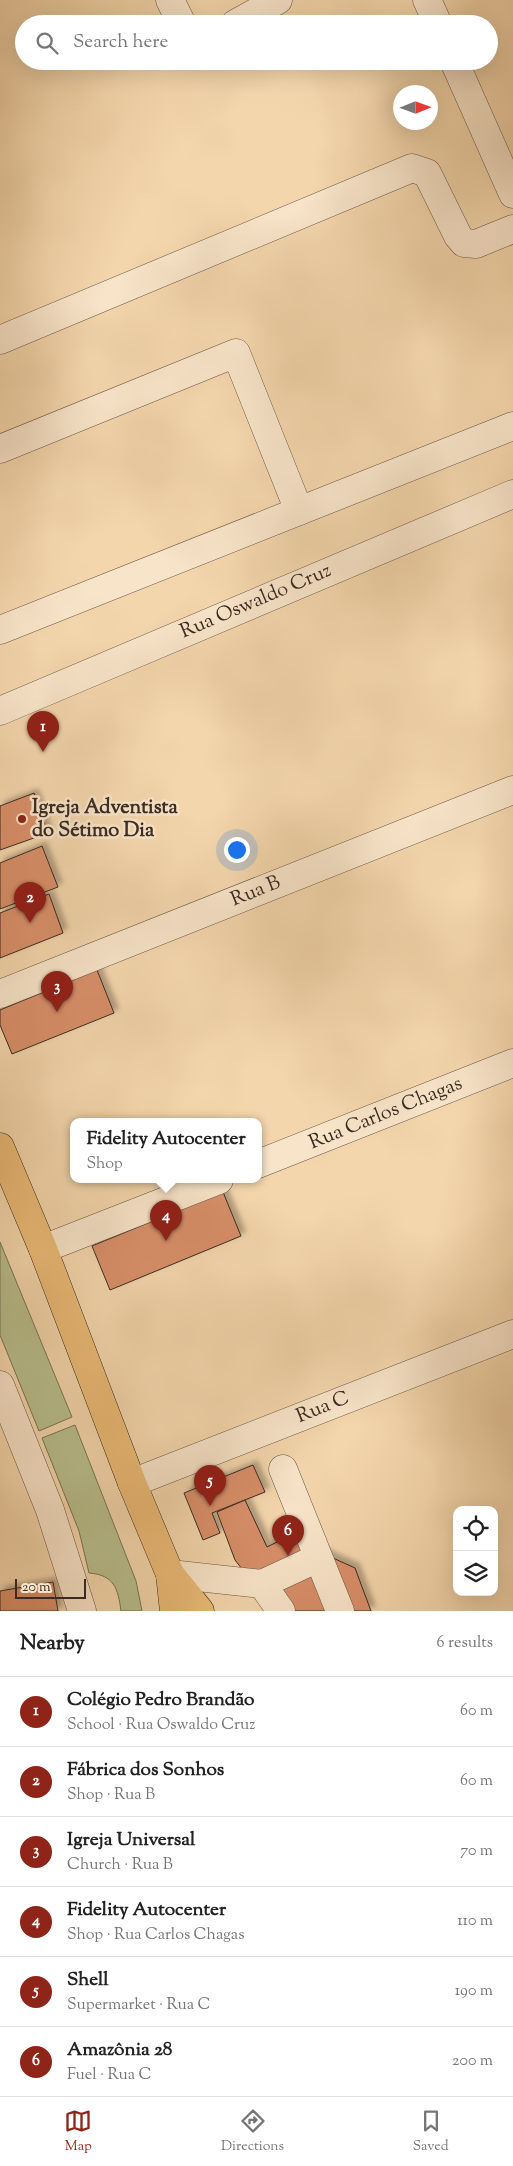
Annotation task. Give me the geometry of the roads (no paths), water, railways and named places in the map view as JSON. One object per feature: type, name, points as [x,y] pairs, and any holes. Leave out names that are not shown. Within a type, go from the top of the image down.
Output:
[{"type":"main road","points":[[0,1147],[43,1249],[132,1484],[170,1574],[200,1611]]},
{"type":"main road","points":[[170,1574],[174,1611]]},
{"type":"street","points":[[170,0],[178,15]]},
{"type":"street","points":[[251,15],[278,0]]},
{"type":"street","points":[[427,0],[434,15]]},
{"type":"street","points":[[458,70],[513,194]]},
{"type":"street","points":[[0,340],[412,168],[427,173],[458,236],[464,243],[476,244],[513,229]]},
{"type":"street","points":[[0,449],[236,352],[299,511]]},
{"type":"street","points":[[0,630],[513,426]]},
{"type":"street","name":"Rua Oswaldo Cruz","points":[[0,711],[513,494]]},
{"type":"street","name":"Rua B","points":[[0,994],[513,790]]},
{"type":"street","name":"Rua Carlos Chagas","points":[[262,1162],[513,1063]]},
{"type":"street","points":[[43,1249],[211,1183]]},
{"type":"street","name":"Rua C","points":[[132,1484],[513,1334]]},
{"type":"street","points":[[0,1385],[10,1441],[50,1510],[78,1593],[82,1611]]},
{"type":"street","points":[[283,1469],[340,1611]]},
{"type":"street","points":[[170,1574],[262,1584],[318,1558]]},
{"type":"street","points":[[262,1584],[281,1611]]},
{"type":"place","name":"Colégio Pedro Brandão","points":[[43,752]]},
{"type":"place","name":"Igreja Adventista do Sétimo Dia","points":[[22,819]]},
{"type":"place","name":"Fábrica dos Sonhos","points":[[30,923]]},
{"type":"place","name":"Igreja Universal","points":[[57,1012]]},
{"type":"place","name":"Fidelity Autocenter","points":[[166,1241]]},
{"type":"place","name":"Shell","points":[[210,1506]]},
{"type":"place","name":"Amazônia 28","points":[[288,1556]]}]
